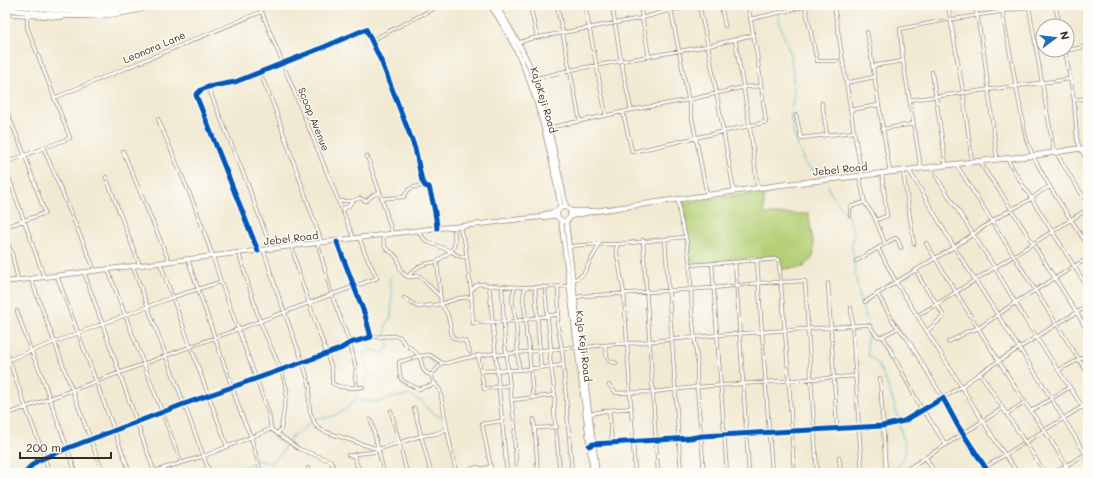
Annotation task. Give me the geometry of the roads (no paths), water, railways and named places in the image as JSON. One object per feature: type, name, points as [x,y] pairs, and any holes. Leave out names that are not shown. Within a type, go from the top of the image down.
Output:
[{"type":"main road","points":[[13,5],[82,17],[103,16],[129,12],[154,5]]},
{"type":"main road","points":[[68,14],[103,12],[134,5]]},
{"type":"main road","name":"KajoKeji Road","points":[[490,5],[514,44],[529,78],[539,110],[564,211]]},
{"type":"main road","name":"KajoKeji Road","points":[[495,5],[518,43],[534,79],[548,128],[564,211]]},
{"type":"main road","points":[[5,9],[34,8]]},
{"type":"main road","name":"Jebel Road","points":[[5,282],[354,240],[437,228],[454,228],[564,211],[595,211],[678,198],[1088,149]]},
{"type":"main road","points":[[564,211],[564,220]]},
{"type":"main road","points":[[564,211],[564,220]]},
{"type":"main road","name":"Kajo Keji Road","points":[[564,220],[569,247],[590,414],[593,473]]},
{"type":"main road","name":"Kajo Keji Road","points":[[564,220],[569,286],[576,347],[591,445],[597,473]]},
{"type":"street","points":[[5,14],[60,18],[68,14],[73,5]]},
{"type":"street","name":"Scoop Avenue","points":[[259,5],[354,240]]},
{"type":"street","points":[[372,40],[441,5]]},
{"type":"street","points":[[530,5],[537,37]]},
{"type":"street","points":[[557,5],[580,121]]},
{"type":"street","points":[[585,5],[606,116]]},
{"type":"street","points":[[612,5],[631,110]]},
{"type":"street","points":[[640,5],[649,57]]},
{"type":"street","points":[[670,5],[707,195]]},
{"type":"street","points":[[518,43],[537,37],[642,18],[671,10],[699,5],[708,46],[734,191]]},
{"type":"street","points":[[721,5],[725,26]]},
{"type":"street","points":[[624,112],[632,152],[766,122],[748,5]]},
{"type":"street","points":[[751,19],[812,5]]},
{"type":"street","points":[[834,5],[863,196],[885,243]]},
{"type":"street","points":[[948,5],[963,92],[972,162]]},
{"type":"street","points":[[975,5],[997,159]]},
{"type":"street","points":[[1001,5],[1017,85],[1022,120],[1026,139],[1032,156],[1070,220],[1088,246]]},
{"type":"street","points":[[921,168],[903,61],[900,29],[1038,5]]},
{"type":"street","points":[[1055,5],[1058,18]]},
{"type":"street","points":[[1084,5],[1088,27]]},
{"type":"street","points":[[805,6],[817,61],[842,61]]},
{"type":"street","points":[[1029,7],[1055,152],[1088,204]]},
{"type":"street","points":[[5,163],[70,138],[27,27],[27,16],[34,8]]},
{"type":"street","name":"Leonora Lane","points":[[54,98],[261,12]]},
{"type":"street","points":[[258,251],[196,95],[201,90],[208,87],[235,82],[260,73],[366,29],[382,63],[415,148],[420,173],[425,186],[429,187],[436,212],[437,228]]},
{"type":"street","points":[[867,32],[890,173]]},
{"type":"street","points":[[534,79],[548,74],[708,46],[753,35]]},
{"type":"street","points":[[735,39],[744,87],[758,188]]},
{"type":"street","points":[[1075,48],[1088,46]]},
{"type":"street","points":[[1066,58],[1074,100],[1076,133],[1080,149],[1088,161]]},
{"type":"street","points":[[872,66],[903,61]]},
{"type":"street","points":[[932,72],[946,165]]},
{"type":"street","points":[[260,73],[274,106],[320,244],[332,296],[350,343],[356,369],[355,377],[357,388]]},
{"type":"street","points":[[846,83],[874,77]]},
{"type":"street","points":[[909,100],[1070,79]]},
{"type":"street","points":[[548,128],[631,110],[688,100],[744,87],[761,86]]},
{"type":"street","points":[[208,87],[246,180],[272,250]]},
{"type":"street","points":[[1074,100],[1088,98]]},
{"type":"street","points":[[822,103],[827,135]]},
{"type":"street","points":[[850,110],[879,105]]},
{"type":"street","points":[[5,107],[25,156],[45,213],[5,227]]},
{"type":"street","points":[[796,115],[801,138],[854,132]]},
{"type":"street","points":[[158,119],[194,204],[269,414],[271,429],[299,449],[330,461],[335,473]]},
{"type":"street","points":[[882,129],[913,124]]},
{"type":"street","points":[[44,149],[95,271]]},
{"type":"street","points":[[123,151],[169,262]]},
{"type":"street","points":[[367,156],[380,192],[392,234]]},
{"type":"street","points":[[1007,158],[1031,199],[1088,288]]},
{"type":"street","points":[[980,161],[1088,332]]},
{"type":"street","points":[[956,164],[1088,374]]},
{"type":"street","points":[[5,167],[44,277]]},
{"type":"street","points":[[930,167],[1088,415]]},
{"type":"street","points":[[909,170],[975,280],[1063,419],[1087,453],[1088,458]]},
{"type":"street","points":[[903,171],[914,244]]},
{"type":"street","points":[[875,220],[887,216],[882,174]]},
{"type":"street","points":[[106,177],[140,266]]},
{"type":"street","points":[[382,200],[404,197],[407,190],[425,186]]},
{"type":"street","points":[[865,302],[1011,209],[1050,187]]},
{"type":"street","points":[[338,201],[352,201],[360,198],[366,201],[373,194],[380,192]]},
{"type":"street","points":[[678,198],[680,218],[686,238],[690,265],[697,360],[697,387],[704,473]]},
{"type":"street","points":[[342,209],[349,206],[352,201]]},
{"type":"street","points":[[850,216],[850,206],[865,202]]},
{"type":"street","points":[[918,315],[1088,209]]},
{"type":"street","points":[[460,227],[460,232],[465,243],[472,297],[473,323],[526,320],[559,314]]},
{"type":"street","points":[[408,277],[412,270],[423,264],[437,262],[441,257],[451,251],[454,246],[454,228]]},
{"type":"street","points":[[418,231],[425,240],[430,243],[451,251],[458,256],[466,257]]},
{"type":"street","points":[[383,235],[383,244],[386,249],[395,255],[398,261],[399,270],[408,277],[419,276],[440,296]]},
{"type":"street","points":[[5,236],[14,261],[18,281]]},
{"type":"street","points":[[569,247],[577,245],[618,244],[643,240],[686,238]]},
{"type":"street","points":[[856,261],[895,238],[898,240],[902,248]]},
{"type":"street","points":[[5,414],[26,408],[215,337],[332,296],[376,278],[360,239]]},
{"type":"street","points":[[665,239],[673,338],[681,473]]},
{"type":"street","points":[[643,240],[658,473]]},
{"type":"street","points":[[337,242],[371,337]]},
{"type":"street","points":[[926,243],[955,292],[1070,473]]},
{"type":"street","points":[[573,280],[579,278],[588,267],[593,256],[598,251],[598,244]]},
{"type":"street","points":[[618,244],[616,251],[624,293],[631,382],[630,392],[635,473]]},
{"type":"street","points":[[292,247],[309,304],[327,354],[332,373],[332,383],[334,385],[344,387],[363,387]]},
{"type":"street","points":[[878,248],[896,282],[1018,473]]},
{"type":"street","points":[[264,251],[303,363],[310,387],[310,412],[319,430],[378,448],[421,436],[435,434],[447,429]]},
{"type":"street","points":[[239,254],[260,322],[288,390],[281,429],[277,434]]},
{"type":"street","points":[[948,342],[966,332],[979,328],[997,314],[1088,258]]},
{"type":"street","points":[[188,260],[232,388],[251,437],[261,473]]},
{"type":"street","points":[[690,265],[778,260],[789,380],[794,473]]},
{"type":"street","points":[[757,261],[772,473]]},
{"type":"street","points":[[437,262],[441,304],[447,313],[452,337],[458,340],[466,341],[470,352]]},
{"type":"street","points":[[735,262],[749,473]]},
{"type":"street","points":[[160,263],[227,446]]},
{"type":"street","points":[[712,264],[727,473]]},
{"type":"street","points":[[133,267],[209,471]]},
{"type":"street","points":[[108,270],[181,462]]},
{"type":"street","points":[[916,270],[942,315],[942,318],[927,331]]},
{"type":"street","points":[[84,272],[101,325],[154,471]]},
{"type":"street","points":[[57,276],[130,473]]},
{"type":"street","points":[[31,279],[103,473]]},
{"type":"street","points":[[575,299],[582,296],[714,288],[737,284],[781,281],[806,282],[817,473]]},
{"type":"street","points":[[7,361],[173,297],[221,282]]},
{"type":"street","points":[[828,283],[837,428]]},
{"type":"street","points":[[471,292],[476,285],[546,288],[569,286]]},
{"type":"street","points":[[489,286],[507,473]]},
{"type":"street","points":[[502,287],[505,346],[515,428],[514,436],[516,464]]},
{"type":"street","points":[[515,287],[512,301],[516,321],[519,370]]},
{"type":"street","points":[[525,287],[523,298],[533,398]]},
{"type":"street","points":[[535,287],[541,368]]},
{"type":"street","points":[[558,287],[559,314],[557,323],[562,349],[572,473]]},
{"type":"street","points":[[546,288],[547,317],[551,350],[550,358],[555,395],[554,411],[557,427],[560,473]]},
{"type":"street","points":[[877,293],[898,328],[907,338],[989,473]]},
{"type":"street","points":[[404,298],[418,307],[441,304],[459,298],[472,297]]},
{"type":"street","points":[[591,445],[612,442],[690,438],[724,434],[882,426],[904,421],[1088,306]]},
{"type":"street","points":[[851,308],[862,473]]},
{"type":"street","points":[[18,311],[31,351],[40,371],[76,473]]},
{"type":"street","points":[[581,348],[673,338],[695,338],[718,335],[868,325],[878,337],[898,328]]},
{"type":"street","points":[[883,336],[922,410],[946,445]]},
{"type":"street","points":[[26,473],[34,463],[68,448],[184,404],[303,363],[340,349],[350,343],[371,337],[400,337],[419,356],[422,368],[426,373],[432,375]]},
{"type":"street","points":[[605,345],[609,361],[616,363]]},
{"type":"street","points":[[436,384],[418,389],[402,381],[400,377],[399,362],[419,356],[430,355],[442,363],[478,355],[540,352],[576,347]]},
{"type":"street","points":[[5,349],[7,361],[46,458],[49,473]]},
{"type":"street","points":[[478,355],[484,389],[510,385]]},
{"type":"street","points":[[1059,370],[1088,355]]},
{"type":"street","points":[[432,375],[442,363]]},
{"type":"street","points":[[481,371],[519,370],[563,365]]},
{"type":"street","points":[[980,373],[1045,473]]},
{"type":"street","points":[[432,375],[434,383],[440,390],[457,473],[478,467],[480,469],[491,467]]},
{"type":"street","points":[[609,385],[616,393],[653,392],[743,383],[834,376],[856,376]]},
{"type":"street","points":[[880,378],[886,473]]},
{"type":"street","points":[[1031,410],[1070,387]]},
{"type":"street","points":[[512,400],[555,395]]},
{"type":"street","points":[[1007,414],[1025,402]]},
{"type":"street","points":[[976,473],[1088,403]]},
{"type":"street","points":[[414,408],[431,473]]},
{"type":"street","points":[[590,414],[609,410],[632,408]]},
{"type":"street","points":[[901,473],[1003,408]]},
{"type":"street","points":[[609,410],[612,442]]},
{"type":"street","points":[[391,411],[407,473]]},
{"type":"street","points":[[534,419],[536,428],[538,473]]},
{"type":"street","points":[[371,420],[384,473]]},
{"type":"street","points":[[492,473],[482,424],[501,421]]},
{"type":"street","points":[[536,428],[557,427]]},
{"type":"street","points":[[148,473],[204,456],[271,429]]},
{"type":"street","points":[[352,456],[355,454],[376,452],[378,448]]},
{"type":"street","points":[[1053,473],[1087,453]]},
{"type":"street","points":[[348,455],[354,456],[360,473]]},
{"type":"street","points":[[839,457],[841,473]]},
{"type":"street","points":[[926,458],[935,473]]},
{"type":"street","points":[[308,468],[309,473]]},
{"type":"street","points":[[480,469],[481,473]]},
{"type":"waterway","points":[[778,5],[780,25],[790,53],[793,75],[794,96],[790,113],[794,136],[804,162],[807,166],[824,176]]},
{"type":"waterway","points":[[828,186],[831,194],[848,216],[854,233],[852,247],[855,271],[860,301],[868,323]]},
{"type":"waterway","points":[[364,386],[370,375],[367,373],[364,352],[370,350],[384,353],[388,347],[388,338],[385,336],[386,325],[391,318],[392,294],[389,279],[392,276]]},
{"type":"waterway","points":[[868,326],[868,355],[878,364],[886,381],[894,404],[906,450],[904,457],[894,473]]},
{"type":"waterway","points":[[315,419],[332,416],[342,412],[350,406],[362,388]]},
{"type":"waterway","points":[[353,402],[359,400],[379,402],[386,399],[409,395],[417,400],[421,400],[430,412],[443,418]]},
{"type":"waterway","points":[[227,473],[257,460],[270,463],[280,455],[291,437],[312,421]]},
{"type":"waterway","points":[[5,463],[9,463],[12,467],[13,473]]}]
